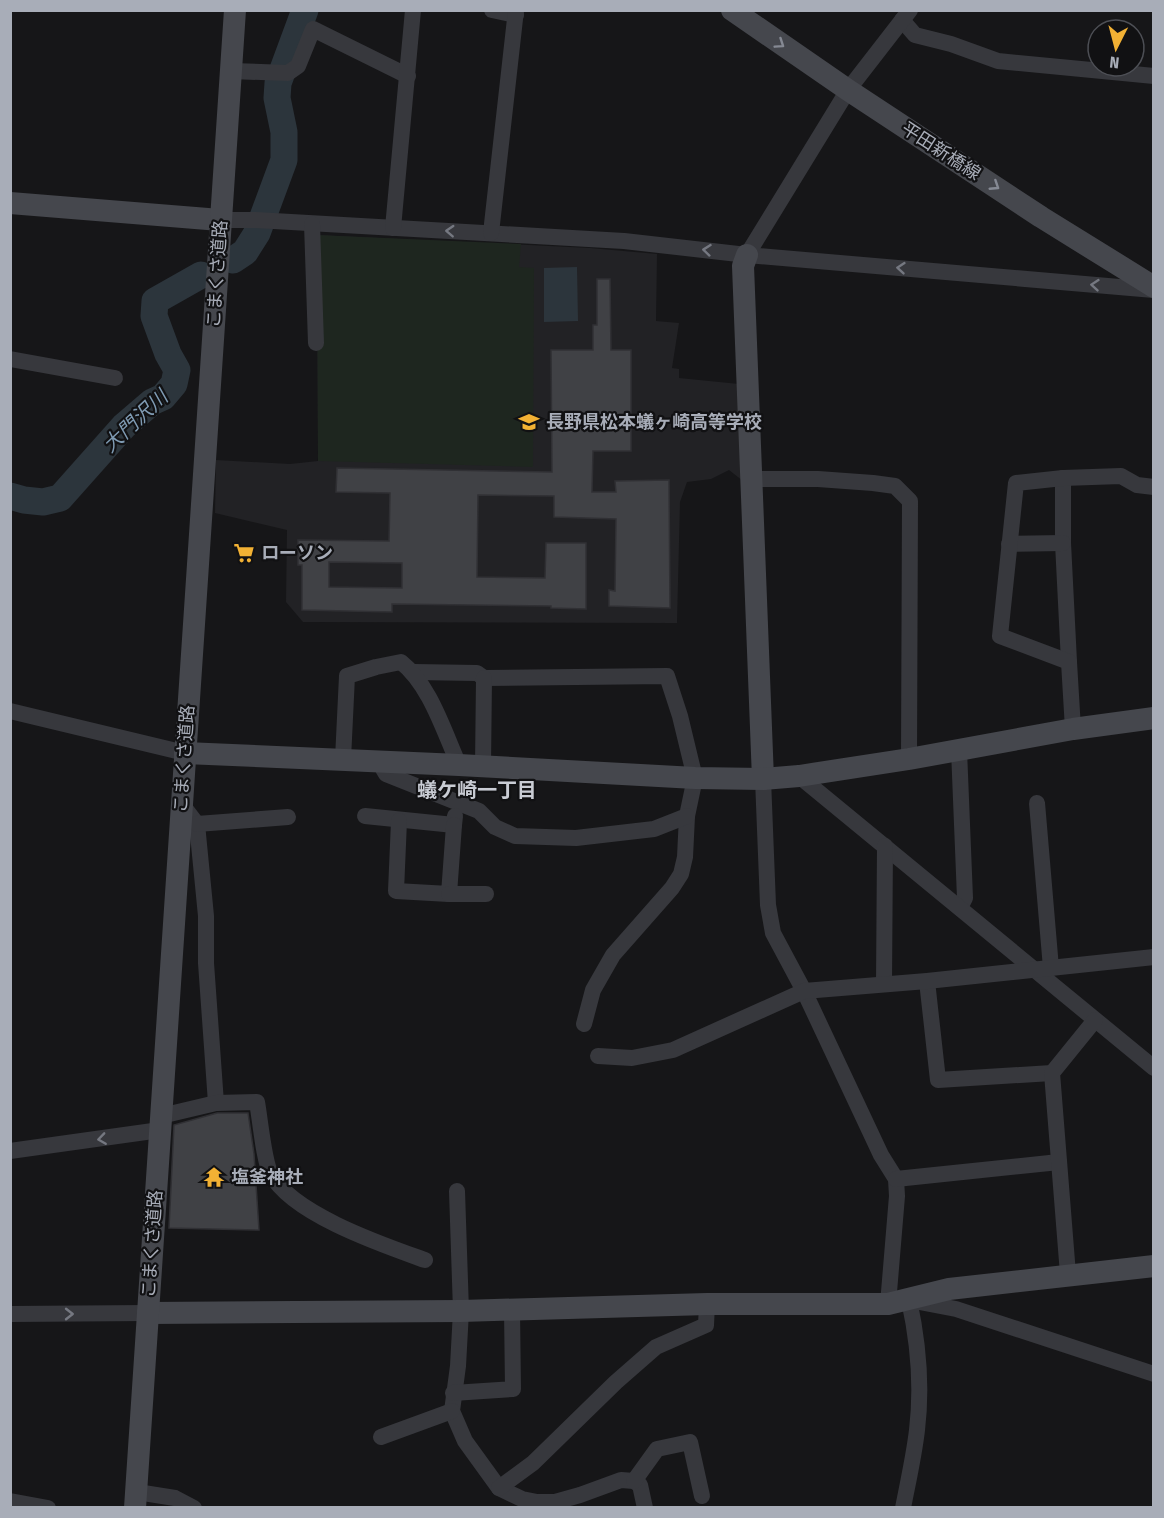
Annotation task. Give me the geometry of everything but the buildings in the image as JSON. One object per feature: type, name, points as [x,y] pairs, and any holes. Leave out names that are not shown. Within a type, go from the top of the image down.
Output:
[{"type":"street","name":"こまくさ道路","points":[[136,1500],[235,10]]},
{"type":"street","points":[[393,228],[413,10]]},
{"type":"street","points":[[491,233],[516,13],[492,10]]},
{"type":"street","name":"平田新橋線","points":[[732,10],[848,90],[1154,288]]},
{"type":"street","points":[[903,1508],[917,1429],[918,1389],[915,1328],[898,1302],[896,1179],[881,1155],[804,991],[773,933],[768,904],[743,266],[747,255],[848,90],[906,16],[915,35],[951,44],[998,62],[1154,76]]},
{"type":"street","points":[[231,71],[280,73],[298,66],[313,28],[408,76]]},
{"type":"street","points":[[10,203],[220,219],[624,241],[747,255],[1154,288]]},
{"type":"street","points":[[312,224],[316,343]]},
{"type":"street","points":[[10,359],[115,378]]},
{"type":"street","points":[[1069,662],[1000,636],[1016,483],[1063,478],[1121,476],[1137,485],[1154,487]]},
{"type":"street","points":[[1063,478],[1063,543],[1073,729]]},
{"type":"street","points":[[751,479],[818,479],[895,486],[910,501],[909,759]]},
{"type":"street","points":[[1009,544],[1063,543]]},
{"type":"street","points":[[343,759],[347,676],[401,662],[414,672],[422,685],[459,765]]},
{"type":"street","points":[[414,672],[477,673],[484,678],[667,676],[680,716],[695,778],[687,816],[686,857],[681,873],[672,888],[613,955],[593,990],[584,1024]]},
{"type":"street","points":[[483,766],[484,678]]},
{"type":"street","points":[[10,711],[185,753],[695,778],[763,779],[799,776],[909,759],[1073,729],[1154,718]]},
{"type":"street","points":[[959,750],[965,898],[960,908]]},
{"type":"street","points":[[379,762],[386,774],[479,811],[495,827],[515,836],[576,838],[654,829],[687,816]]},
{"type":"street","points":[[799,776],[960,908],[1043,969],[1095,1020],[1154,1068]]},
{"type":"street","points":[[181,803],[197,824],[206,916],[206,963],[216,1103]]},
{"type":"street","points":[[449,894],[457,803]]},
{"type":"street","points":[[1037,803],[1043,969]]},
{"type":"street","points":[[365,816],[454,825]]},
{"type":"street","points":[[197,824],[288,817]]},
{"type":"street","points":[[399,821],[396,891],[486,894]]},
{"type":"street","points":[[884,983],[885,846]]},
{"type":"street","points":[[598,1056],[632,1058],[673,1050],[804,991],[927,981],[1154,957]]},
{"type":"street","points":[[927,981],[938,1080],[1052,1073]]},
{"type":"street","points":[[1068,1274],[1052,1073],[1095,1020]]},
{"type":"street","points":[[10,1151],[161,1123],[216,1103],[257,1102],[269,1172],[290,1198],[379,1243],[425,1260]]},
{"type":"street","points":[[896,1179],[1059,1162]]},
{"type":"street","points":[[457,1191],[462,1311],[452,1411],[465,1442],[499,1488],[522,1499],[555,1502],[580,1496],[621,1480],[634,1481],[640,1485],[645,1508]]},
{"type":"street","points":[[898,1302],[949,1289],[1154,1266]]},
{"type":"street","points":[[10,1314],[462,1311],[707,1304],[898,1302],[956,1309],[1154,1374]]},
{"type":"street","points":[[499,1488],[533,1463],[616,1382],[656,1347],[706,1325],[707,1304]]},
{"type":"street","points":[[453,1393],[513,1389],[512,1310]]},
{"type":"street","points":[[381,1437],[452,1411]]},
{"type":"street","points":[[634,1481],[657,1449],[690,1442],[702,1496]]},
{"type":"street","points":[[136,1500],[175,1498],[194,1508]]},
{"type":"street","points":[[10,1501],[48,1508]]},
{"type":"shaded area","name":"長野県松本蟻ヶ崎高等学校","points":[[317,235],[590,248],[657,254],[656,321],[679,323],[672,368],[679,369],[679,378],[739,384],[743,481],[729,470],[711,479],[687,482],[680,502],[677,623],[303,622],[286,602],[287,530],[215,513],[216,460],[290,464],[318,461]]},
{"type":"shaded area","points":[[317,235],[521,244],[519,267],[534,268],[533,467],[318,461]]},
{"type":"shaded area","points":[[577,267],[578,321],[544,322],[544,268]]},
{"type":"waterway","name":"大門沢川","points":[[233,260],[245,252],[257,233],[284,160],[284,132],[277,98],[278,83],[305,10]]},
{"type":"waterway","name":"大門沢川","points":[[10,496],[43,502],[60,498],[124,426],[152,402],[163,397],[174,384],[177,370],[168,354],[154,316],[155,301],[201,275]]},
{"type":"place","name":"長野県松本蟻ヶ崎高等学校","points":[[529,422]]},
{"type":"place","name":"ローソン","points":[[244,553]]},
{"type":"place","name":"塩釜神社","points":[[214,1177]]},
{"type":"district","name":"蟻ケ崎一丁目","points":[[477,790]]}]
